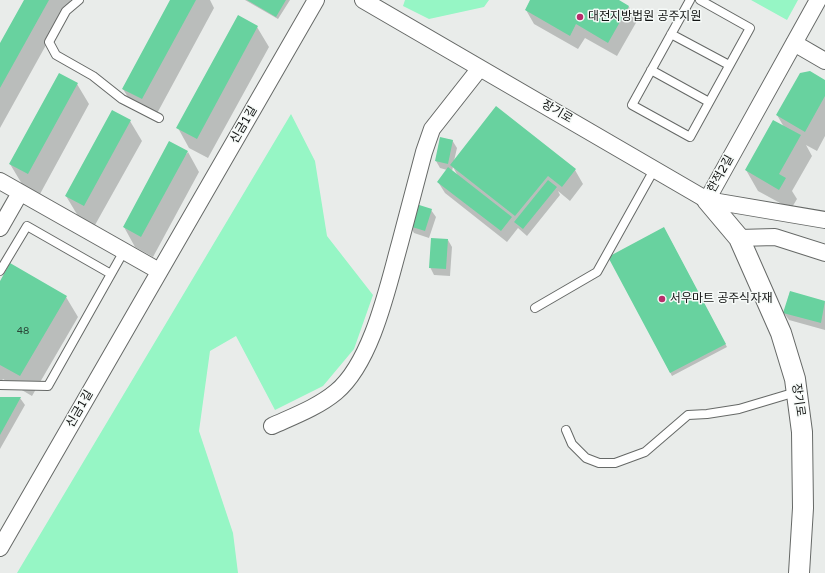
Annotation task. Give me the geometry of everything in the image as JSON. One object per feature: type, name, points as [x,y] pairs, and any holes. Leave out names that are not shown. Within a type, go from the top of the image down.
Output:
[{"type":"street","name":"신금1길","points":[[0,548],[316,0]]},
{"type":"street","name":"장기로","points":[[363,0],[655,168],[707,200],[739,238],[781,333],[795,379],[802,432],[803,508],[800,573]]},
{"type":"street","name":"한적2길","points":[[818,0],[707,200],[825,220]]},
{"type":"street","points":[[794,43],[825,61]]},
{"type":"street","points":[[272,426],[318,404],[337,391],[352,372],[364,353],[383,305],[424,152],[432,129],[480,68]]},
{"type":"street","points":[[0,181],[160,270]]},
{"type":"street","points":[[0,228],[20,193]]},
{"type":"street","points":[[739,238],[774,237],[825,253]]},
{"type":"lane","points":[[79,0],[66,11],[49,42],[56,55],[93,76],[122,99],[159,118]]},
{"type":"lane","points":[[690,0],[632,105],[690,137],[750,28],[700,0]]},
{"type":"lane","points":[[671,34],[729,65]]},
{"type":"lane","points":[[651,70],[709,102]]},
{"type":"lane","points":[[535,308],[596,272],[655,168]]},
{"type":"lane","points":[[0,271],[27,226],[111,274]]},
{"type":"lane","points":[[0,385],[48,386],[124,251]]},
{"type":"lane","points":[[566,430],[572,444],[586,458],[599,463],[615,463],[645,452],[688,415],[739,409],[797,392]]},
{"type":"green space","points":[[405,0],[489,0],[484,7],[429,19],[403,6]]},
{"type":"green space","points":[[751,0],[798,0],[787,20]]},
{"type":"green space","points":[[291,114],[315,161],[327,236],[373,295],[354,349],[323,386],[275,410],[236,336],[210,351],[199,431],[233,533],[238,573],[17,573]]},
{"type":"building","points":[[24,0],[49,0],[0,88],[0,43]]},
{"type":"building","points":[[170,0],[196,0],[142,99],[122,89]]},
{"type":"building","points":[[247,0],[286,0],[276,17]]},
{"type":"building","name":"대전지방법원 공주지원","points":[[530,0],[619,0],[629,6],[608,43],[576,24],[570,36],[525,10]]},
{"type":"building","points":[[238,15],[258,26],[197,139],[176,128]]},
{"type":"building","points":[[810,71],[825,80],[825,96],[805,132],[776,115],[800,73]]},
{"type":"building","points":[[59,73],[78,83],[28,174],[9,164]]},
{"type":"building","points":[[496,106],[576,169],[562,187],[548,176],[515,216],[450,165]]},
{"type":"building","points":[[112,110],[131,120],[84,206],[65,196]]},
{"type":"building","points":[[773,120],[801,135],[779,174],[786,178],[779,190],[745,170]]},
{"type":"building","points":[[440,137],[453,140],[448,164],[435,161]]},
{"type":"building","points":[[169,141],[188,151],[141,237],[123,227]]},
{"type":"building","points":[[448,167],[512,217],[501,231],[437,182]]},
{"type":"building","points":[[548,180],[557,187],[523,229],[514,222]]},
{"type":"building","points":[[416,204],[432,209],[425,231],[409,226]]},
{"type":"building","points":[[664,227],[726,344],[670,373],[608,257]]},
{"type":"building","points":[[431,238],[448,239],[446,269],[429,268]]},
{"type":"building","points":[[10,263],[67,296],[20,376],[0,365],[0,281]]},
{"type":"building","points":[[790,291],[825,301],[821,323],[783,313]]},
{"type":"building","points":[[0,397],[21,397],[0,435]]},
{"type":"place","name":"대전지방법원 공주지원","points":[[580,17]]},
{"type":"place","name":"서우마트 공주식자재","points":[[662,299]]}]
